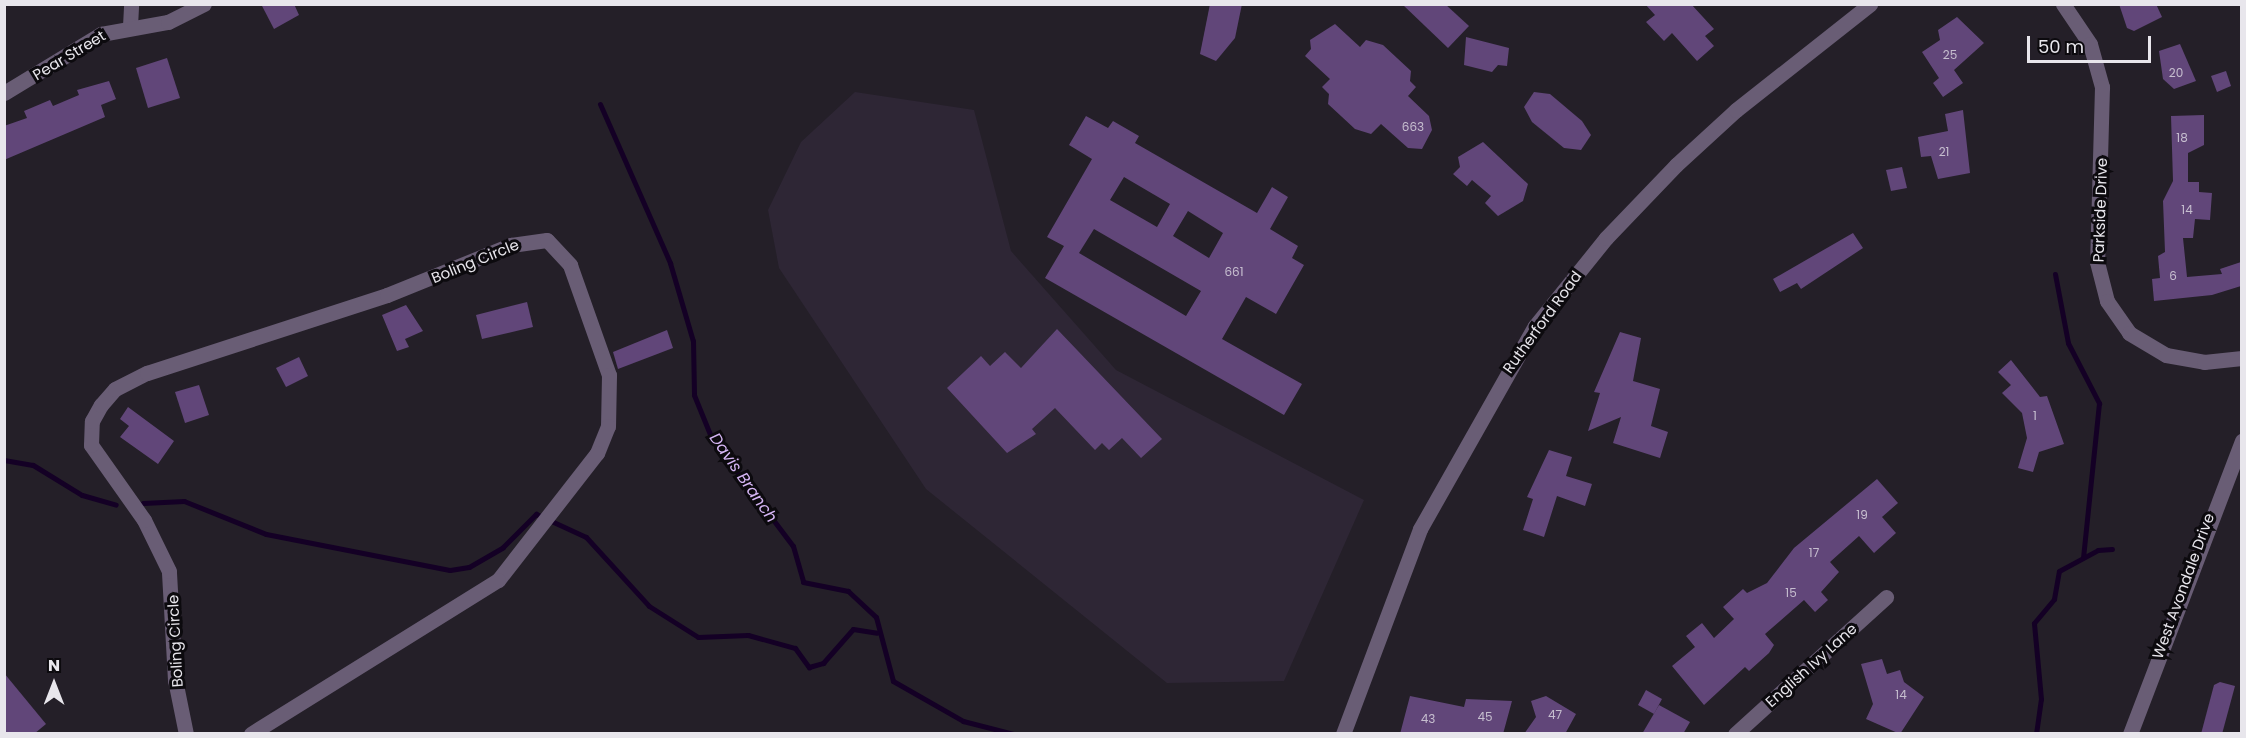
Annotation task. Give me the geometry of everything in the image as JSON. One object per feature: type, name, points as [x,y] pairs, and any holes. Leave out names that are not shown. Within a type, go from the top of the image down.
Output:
[{"type":"street","points":[[130,26],[131,4]]},
{"type":"street","name":"Pear Street","points":[[4,93],[101,34],[130,26],[168,22],[204,4]]},
{"type":"street","name":"Rutherford Road","points":[[1343,734],[1420,529],[1455,459],[1535,326],[1605,238],[1676,165],[1744,103],[1870,4]]},
{"type":"street","name":"Parkside Drive","points":[[2064,4],[2085,33],[2102,87],[2097,262],[2107,301],[2129,333],[2166,355],[2204,362],[2241,358]]},
{"type":"street","name":"Boling Circle","points":[[186,734],[175,680],[169,571],[144,520],[91,445],[97,411],[120,386],[387,295],[511,245],[547,240],[570,265],[583,295],[609,375],[611,403],[597,453],[492,585],[251,734]]},
{"type":"street","name":"West Avondale Drive","points":[[2130,734],[2241,441]]},
{"type":"street","name":"English Ivy Lane","points":[[1736,734],[1886,597]]},
{"type":"shaded area","points":[[855,92],[974,110],[1011,251],[1116,370],[1364,500],[1284,681],[1167,683],[926,489],[779,268],[768,210],[801,142]]},
{"type":"building","points":[[261,4],[294,4],[299,15],[274,29]]},
{"type":"building","points":[[1210,4],[1242,4],[1235,38],[1216,61],[1200,54]]},
{"type":"building","points":[[1402,4],[1445,4],[1469,26],[1448,48]]},
{"type":"building","points":[[1645,4],[1691,4],[1714,29],[1705,36],[1714,46],[1697,61],[1672,33],[1664,41],[1646,22],[1655,15]]},
{"type":"building","points":[[2119,4],[2156,4],[2162,17],[2134,31],[2127,28]]},
{"type":"building","points":[[1957,17],[1984,43],[1954,70],[1963,83],[1943,97],[1933,83],[1939,78],[1922,52],[1940,40],[1938,30]]},
{"type":"building","points":[[1335,24],[1360,47],[1366,40],[1383,45],[1411,71],[1410,81],[1416,87],[1408,96],[1429,116],[1432,130],[1422,149],[1408,148],[1381,124],[1371,134],[1355,129],[1328,104],[1329,94],[1322,87],[1330,79],[1305,56],[1311,49],[1310,40]]},
{"type":"building","points":[[1466,37],[1509,48],[1507,66],[1498,65],[1492,72],[1464,65]]},
{"type":"building","points":[[2180,44],[2196,81],[2174,89],[2163,79],[2159,51]]},
{"type":"building","points":[[167,58],[180,98],[148,108],[136,68]]},
{"type":"building","points":[[2226,71],[2231,86],[2217,92],[2211,76]]},
{"type":"building","points":[[109,81],[116,99],[101,105],[105,117],[4,160],[4,126],[27,118],[24,111],[50,100],[53,106],[79,95],[77,90]]},
{"type":"building","points":[[1534,92],[1550,94],[1582,121],[1591,135],[1581,150],[1564,148],[1532,122],[1524,107]]},
{"type":"building","points":[[1963,110],[1970,173],[1938,179],[1931,156],[1921,157],[1918,137],[1948,131],[1945,114]]},
{"type":"building","points":[[2204,115],[2204,145],[2188,153],[2188,182],[2199,182],[2199,192],[2212,193],[2210,220],[2195,219],[2193,238],[2183,238],[2187,277],[2222,274],[2220,269],[2241,262],[2241,286],[2212,295],[2154,301],[2152,279],[2160,278],[2158,256],[2165,252],[2163,201],[2173,181],[2171,116]]},
{"type":"building","points":[[1086,116],[1108,128],[1113,121],[1139,136],[1135,143],[1257,213],[1272,187],[1288,197],[1270,229],[1298,246],[1292,258],[1304,265],[1276,314],[1246,297],[1222,339],[1302,384],[1284,415],[1045,278],[1064,246],[1047,237],[1092,159],[1069,145]],"holes":[[[1124,177],[1170,204],[1157,227],[1110,200]],[[1188,211],[1223,233],[1209,258],[1173,236]],[[1094,229],[1201,291],[1186,316],[1079,253]]]},
{"type":"building","points":[[1483,142],[1528,184],[1523,201],[1498,216],[1485,203],[1491,196],[1472,180],[1467,186],[1453,174],[1460,167],[1458,157]]},
{"type":"building","points":[[1902,167],[1907,188],[1891,191],[1886,170]]},
{"type":"building","points":[[1853,233],[1863,248],[1801,289],[1797,283],[1780,292],[1773,279]]},
{"type":"building","points":[[527,302],[533,327],[482,339],[476,315]]},
{"type":"building","points":[[406,305],[423,331],[405,339],[409,347],[397,351],[382,315]]},
{"type":"building","points":[[1057,329],[1162,439],[1141,458],[1122,438],[1109,450],[1102,443],[1095,450],[1055,408],[1032,429],[1036,434],[1007,453],[947,388],[981,356],[990,366],[1005,352],[1021,368]]},
{"type":"building","points":[[667,330],[673,348],[618,369],[613,352]]},
{"type":"building","points":[[1620,332],[1641,338],[1633,381],[1660,389],[1651,426],[1668,432],[1660,458],[1613,443],[1621,417],[1588,431],[1600,393],[1594,392]]},
{"type":"building","points":[[299,357],[308,376],[286,387],[276,368]]},
{"type":"building","points":[[2011,360],[2040,397],[2047,396],[2064,444],[2039,452],[2033,472],[2018,468],[2027,438],[2022,413],[2002,393],[2011,385],[1998,372]]},
{"type":"building","points":[[199,385],[209,415],[185,423],[175,392]]},
{"type":"building","points":[[128,407],[174,441],[158,464],[120,437],[129,426],[120,419]]},
{"type":"building","points":[[1549,450],[1572,457],[1566,476],[1592,484],[1585,506],[1557,496],[1544,537],[1523,530],[1533,499],[1527,497]]},
{"type":"building","points":[[1877,479],[1898,503],[1882,517],[1896,533],[1874,553],[1859,536],[1830,562],[1839,572],[1821,592],[1828,600],[1815,612],[1804,600],[1765,634],[1774,645],[1769,653],[1749,671],[1745,667],[1704,705],[1672,666],[1695,647],[1686,636],[1702,623],[1714,638],[1734,619],[1723,607],[1743,589],[1747,593],[1767,583],[1794,548]]},
{"type":"building","points":[[1882,659],[1887,674],[1900,670],[1904,682],[1924,697],[1900,734],[1866,719],[1873,704],[1861,664]]},
{"type":"building","points":[[4,673],[46,724],[34,734],[4,734]]},
{"type":"building","points":[[2220,682],[2235,686],[2222,734],[2201,734],[2214,685]]},
{"type":"building","points":[[1646,690],[1662,699],[1654,714],[1638,705]]},
{"type":"building","points":[[1410,696],[1464,707],[1466,699],[1512,701],[1503,734],[1400,734]]},
{"type":"building","points":[[1546,696],[1576,714],[1565,734],[1524,734],[1536,717],[1531,701]]},
{"type":"building","points":[[1659,705],[1690,722],[1683,734],[1642,734]]},
{"type":"waterway","name":"Davis Branch","points":[[600,104],[670,263],[693,341],[694,395],[712,439],[793,546],[803,582],[848,591],[876,617],[893,681],[963,721],[1014,734]]},
{"type":"waterway","points":[[2055,274],[2068,343],[2099,403],[2083,557]]},
{"type":"waterway","points":[[4,460],[33,465],[82,495],[116,505]]},
{"type":"waterway","points":[[143,503],[184,501],[266,534],[450,570],[469,567],[503,547],[536,514],[586,537],[649,606],[698,637],[748,635],[795,648],[809,667],[823,663],[853,629],[877,633]]},
{"type":"waterway","points":[[2036,734],[2041,699],[2034,623],[2054,599],[2059,571],[2098,550],[2112,549]]}]
